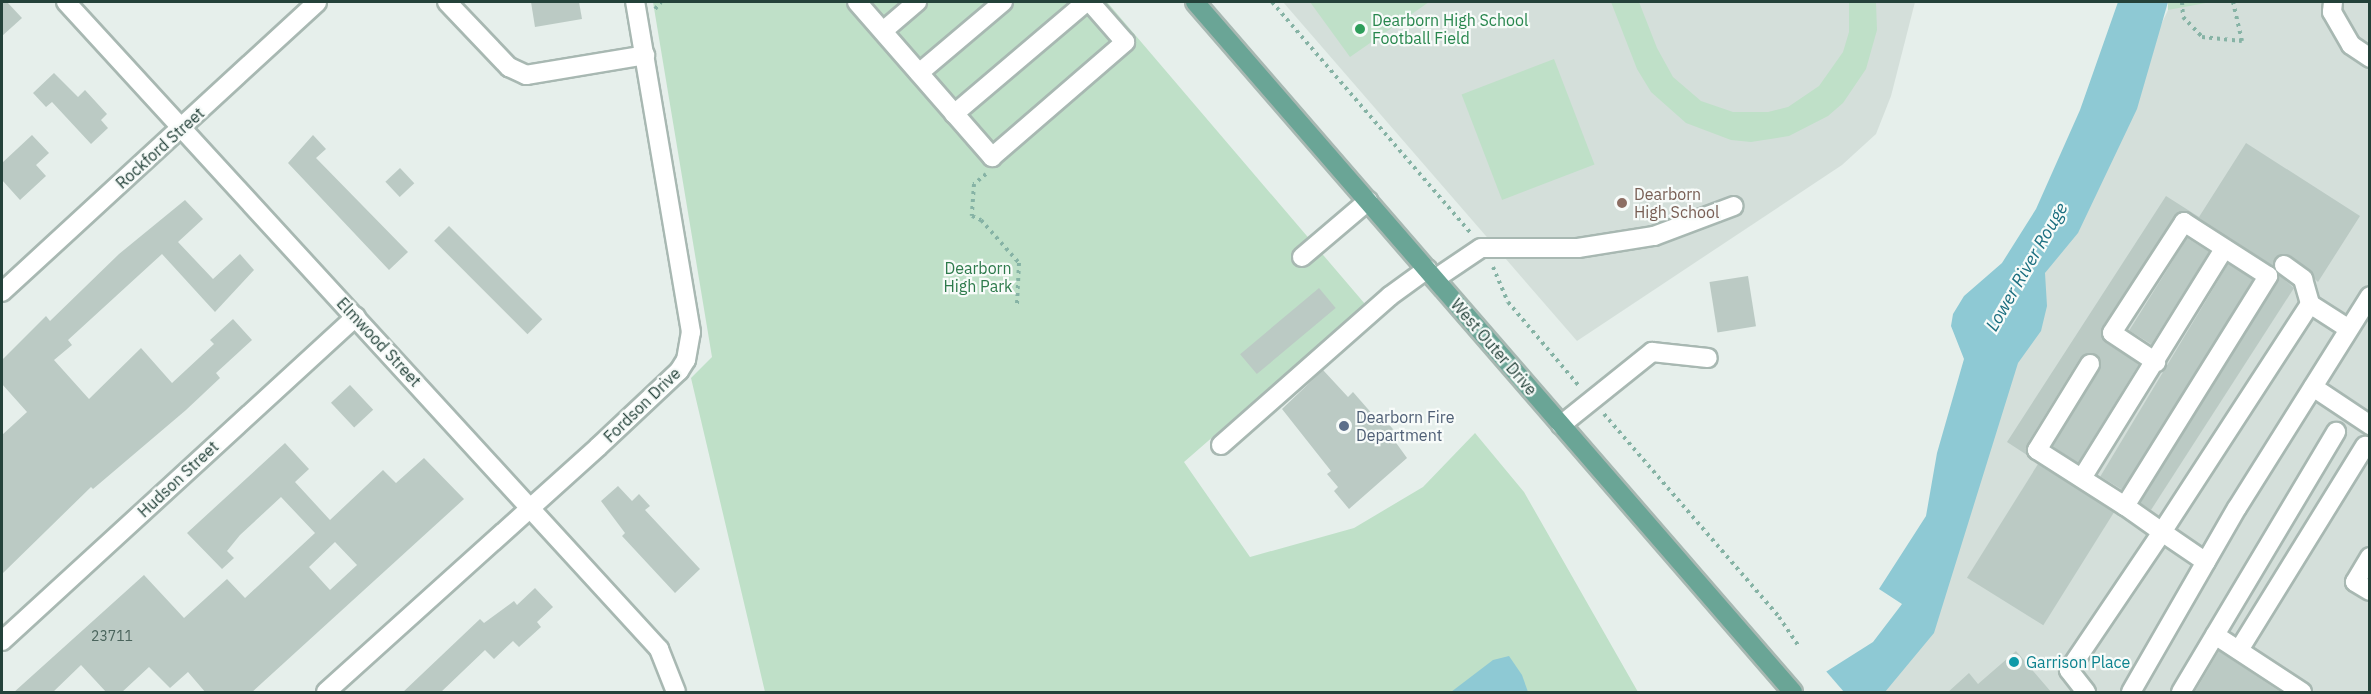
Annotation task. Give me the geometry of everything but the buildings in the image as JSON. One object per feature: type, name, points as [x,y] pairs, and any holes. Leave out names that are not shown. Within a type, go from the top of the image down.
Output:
[{"type":"main road","name":"West Outer Drive","points":[[1195,2],[1793,693]]},
{"type":"street","name":"Elmwood Street","points":[[66,2],[531,506],[659,649],[676,693]]},
{"type":"street","name":"Rockford Street","points":[[2,292],[183,128],[317,2]]},
{"type":"street","points":[[447,2],[518,73],[536,75],[645,55]]},
{"type":"street","name":"Fordson Drive","points":[[326,693],[679,371],[690,349],[691,332],[636,2]]},
{"type":"street","points":[[857,2],[992,158],[1125,42],[1088,2],[954,114]]},
{"type":"street","points":[[883,31],[917,2]]},
{"type":"street","points":[[919,73],[1003,2]]},
{"type":"street","points":[[2333,2],[2332,12],[2351,45],[2370,58]]},
{"type":"street","points":[[1302,256],[1368,201]]},
{"type":"street","points":[[1221,445],[1390,296],[1481,248],[1578,248],[1643,238],[1734,206]]},
{"type":"street","points":[[2125,506],[2268,276],[2184,222],[2112,333],[2156,362]]},
{"type":"street","points":[[2082,478],[2224,249]]},
{"type":"street","points":[[2283,265],[2303,279],[2310,304],[2349,329]]},
{"type":"street","points":[[2131,693],[2206,562],[2370,296]]},
{"type":"street","points":[[2086,693],[2068,670],[2162,532],[2310,304]]},
{"type":"street","name":"Hudson Street","points":[[2,641],[356,317]]},
{"type":"street","points":[[1561,425],[1652,352],[1708,358]]},
{"type":"street","points":[[2090,364],[2037,450],[2125,506],[2206,562]]},
{"type":"street","points":[[2313,387],[2370,424]]},
{"type":"street","points":[[2181,693],[2336,432]]},
{"type":"street","points":[[2239,650],[2365,446]]},
{"type":"street","points":[[2370,557],[2355,582],[2370,591]]},
{"type":"street","points":[[2215,635],[2302,693]]},
{"type":"path","points":[[1272,2],[1481,248],[1508,302],[1779,617],[1798,645]]},
{"type":"path","points":[[2182,2],[2183,17],[2202,37],[2242,41],[2233,2]]},
{"type":"path","points":[[992,158],[990,170],[974,184],[972,216],[981,220],[1019,263],[1017,304]]},
{"type":"shaded area","name":"Dearborn High School","points":[[1283,2],[1915,2],[1891,96],[1876,134],[1842,165],[1577,341]]},
{"type":"shaded area","points":[[2187,2],[2369,2],[2369,692],[1875,692],[2045,273],[2168,10]]},
{"type":"green space","name":"Dearborn High Park","points":[[653,2],[1107,2],[1365,304],[1184,462],[1250,557],[1354,528],[1423,487],[1475,433],[1524,492],[1638,692],[765,692],[691,378],[712,357]]},
{"type":"green space","name":"Dearborn High School Football Field","points":[[1310,2],[1429,2],[1350,57]]},
{"type":"green space","points":[[1611,2],[1639,2],[1657,48],[1673,77],[1701,101],[1733,112],[1768,112],[1788,107],[1819,86],[1843,52],[1849,32],[1849,2],[1876,2],[1877,30],[1866,69],[1843,103],[1828,116],[1789,136],[1751,142],[1731,140],[1686,123],[1651,92],[1637,69]]},
{"type":"green space","points":[[2168,2],[2211,2],[2168,10]]},
{"type":"green space","points":[[1554,59],[1594,164],[1502,200],[1462,94]]},
{"type":"water","name":"Lower River Rouge","points":[[2118,2],[2168,2],[2137,109],[2078,233],[2045,273],[2047,306],[2041,331],[2018,363],[1934,633],[1885,692],[1794,692],[1873,642],[1902,604],[1879,589],[1926,516],[1937,453],[1964,359],[1951,326],[1953,314],[1964,296],[2002,263],[2036,209],[2080,110]]},
{"type":"water","points":[[1509,656],[1522,675],[1528,692],[1451,692],[1493,660]]},
{"type":"pier","points":[[1825,670],[1844,692],[1791,692],[1792,690]]},
{"type":"place","name":"Dearborn High School Football Field","points":[[1360,29]]},
{"type":"place","name":"Dearborn High School","points":[[1622,203]]},
{"type":"place","name":"Dearborn Fire Department","points":[[1344,426]]},
{"type":"place","name":"Garrison Place","points":[[2014,662]]}]
